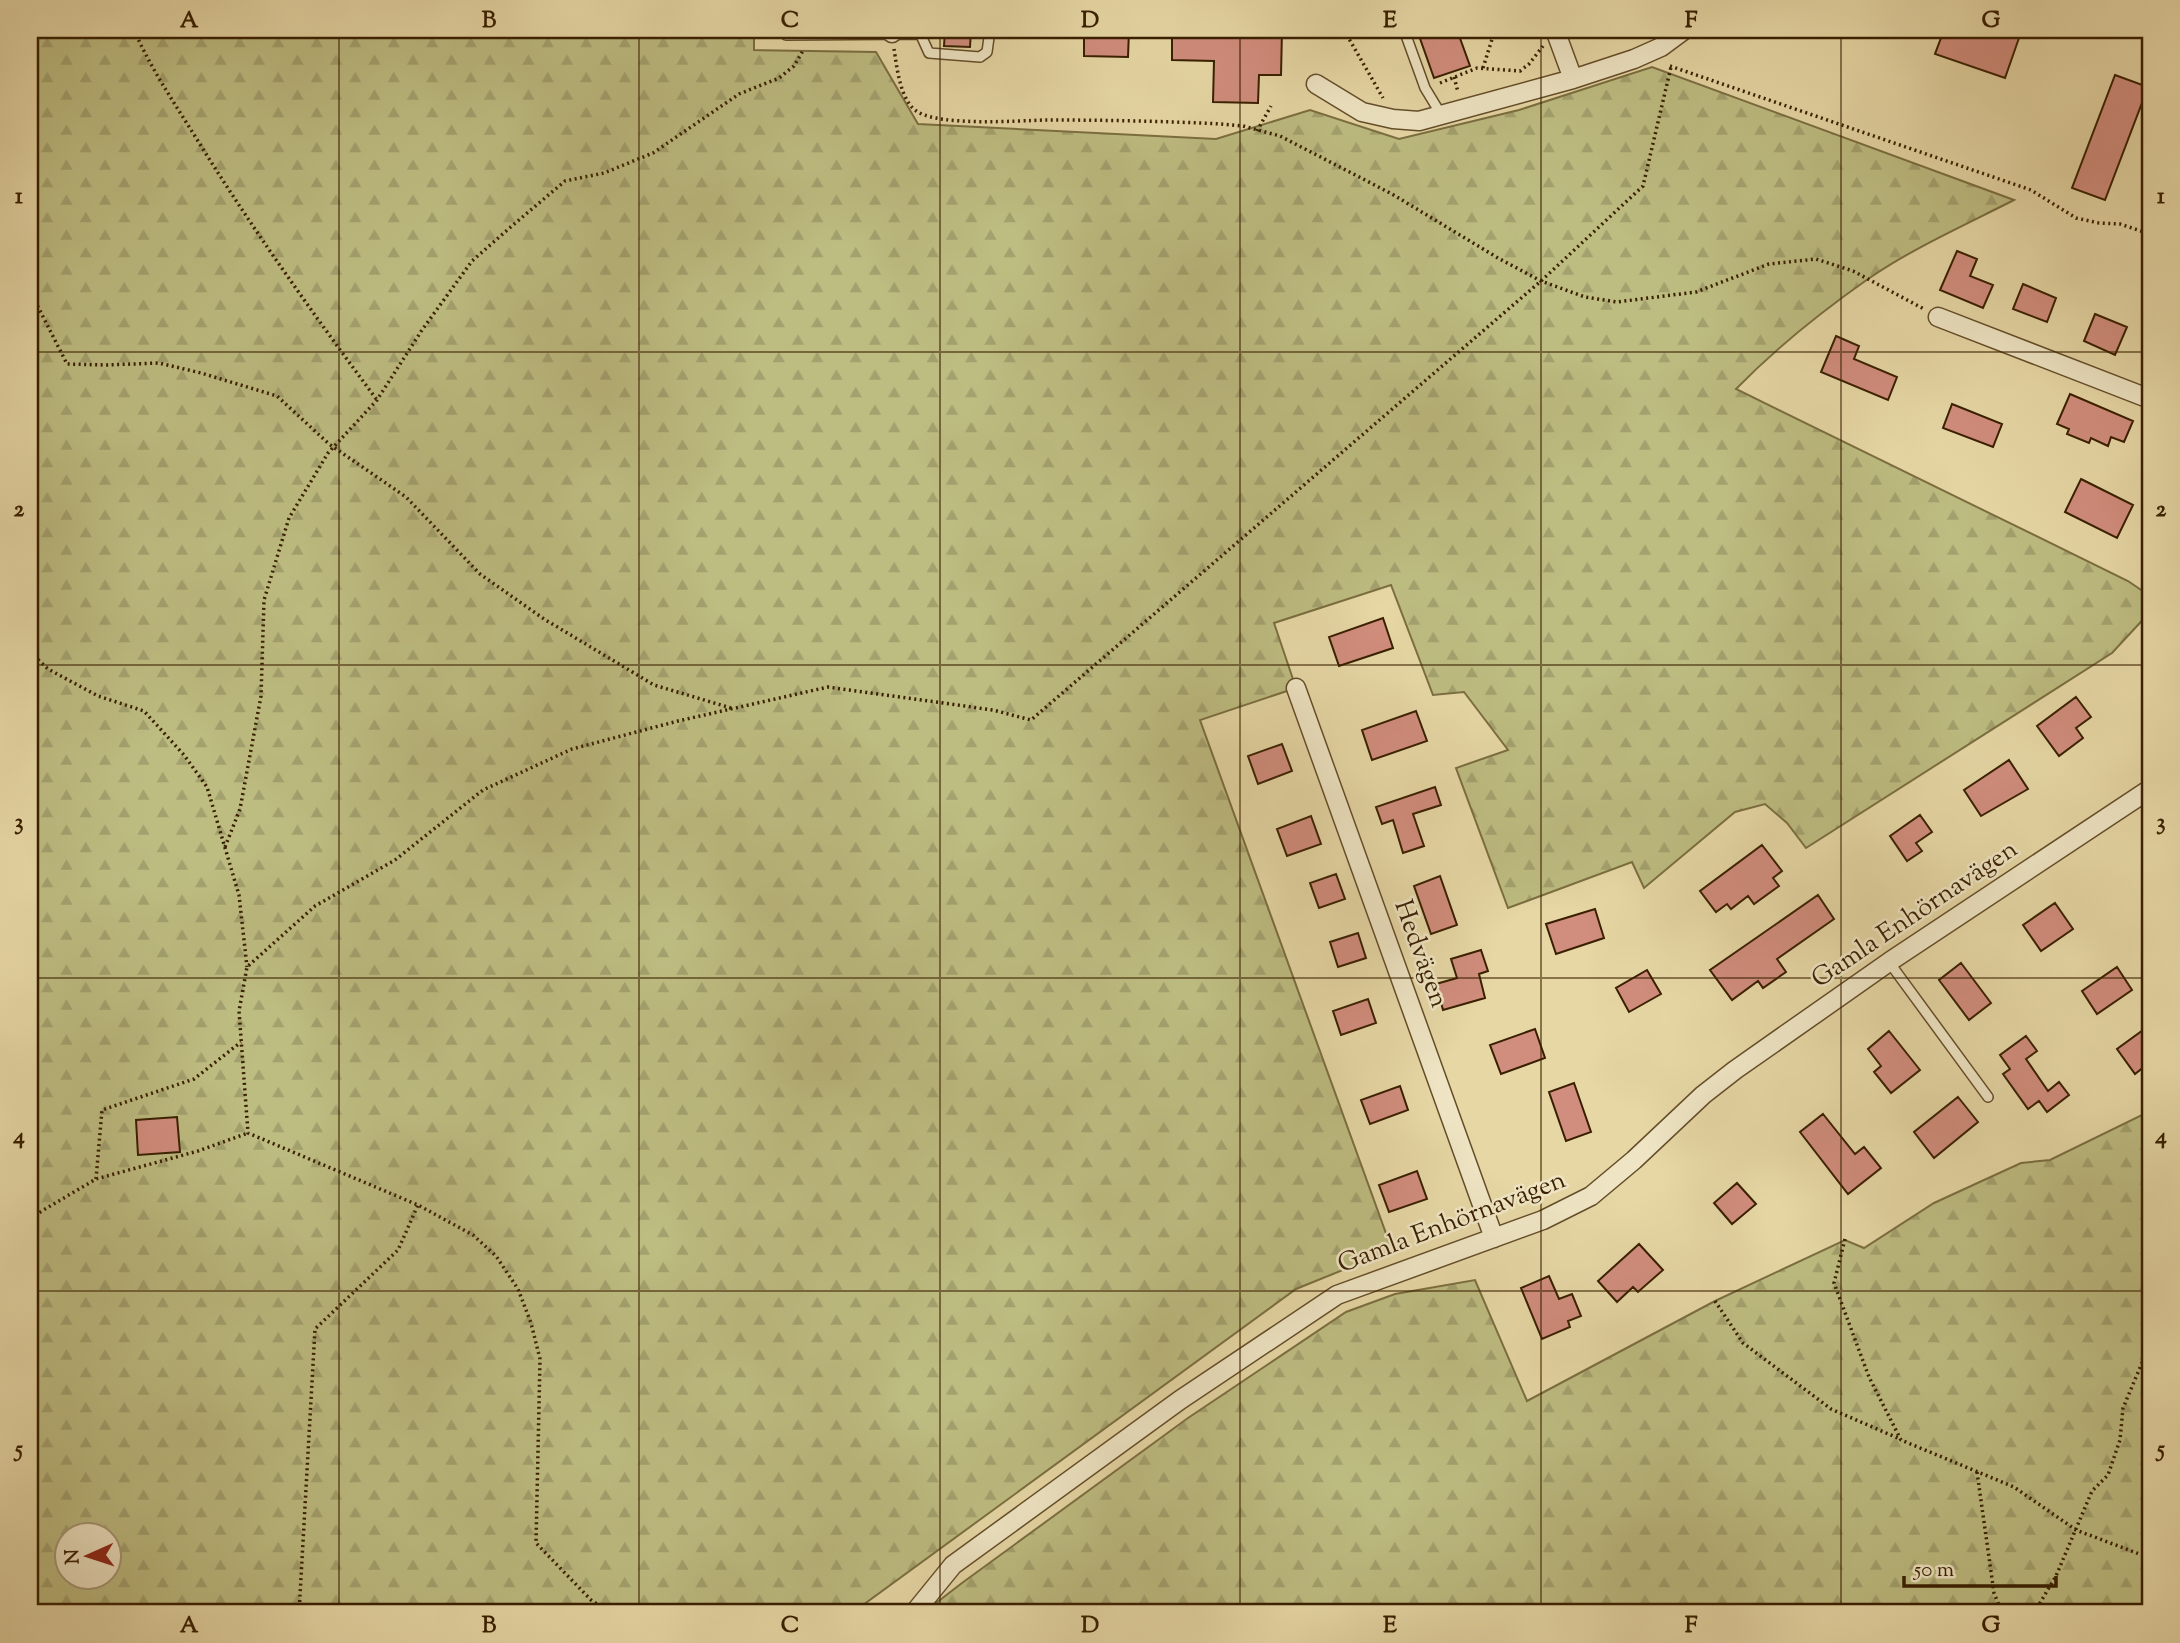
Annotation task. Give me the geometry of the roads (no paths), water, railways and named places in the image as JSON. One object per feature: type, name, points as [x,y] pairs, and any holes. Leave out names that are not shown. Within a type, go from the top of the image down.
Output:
[{"type":"street","points":[[1316,85],[1362,112],[1419,121],[1573,79],[1661,47],[1684,30]]},
{"type":"street","points":[[1557,35],[1573,79]]},
{"type":"street","points":[[1938,317],[2150,399]]},
{"type":"street","name":"Hedvägen","points":[[1296,688],[1494,1238]]},
{"type":"street","name":"Gamla Enhörnavägen","points":[[914,1613],[953,1565],[1180,1401],[1337,1295],[1543,1220],[1591,1196],[1703,1095],[1735,1070],[1889,962],[2150,789]]},
{"type":"lane","points":[[786,35],[892,35],[919,32],[929,52],[980,57],[987,52],[990,30]]},
{"type":"lane","points":[[1404,30],[1425,88],[1442,116]]},
{"type":"lane","points":[[1889,962],[1988,1097]]}]
